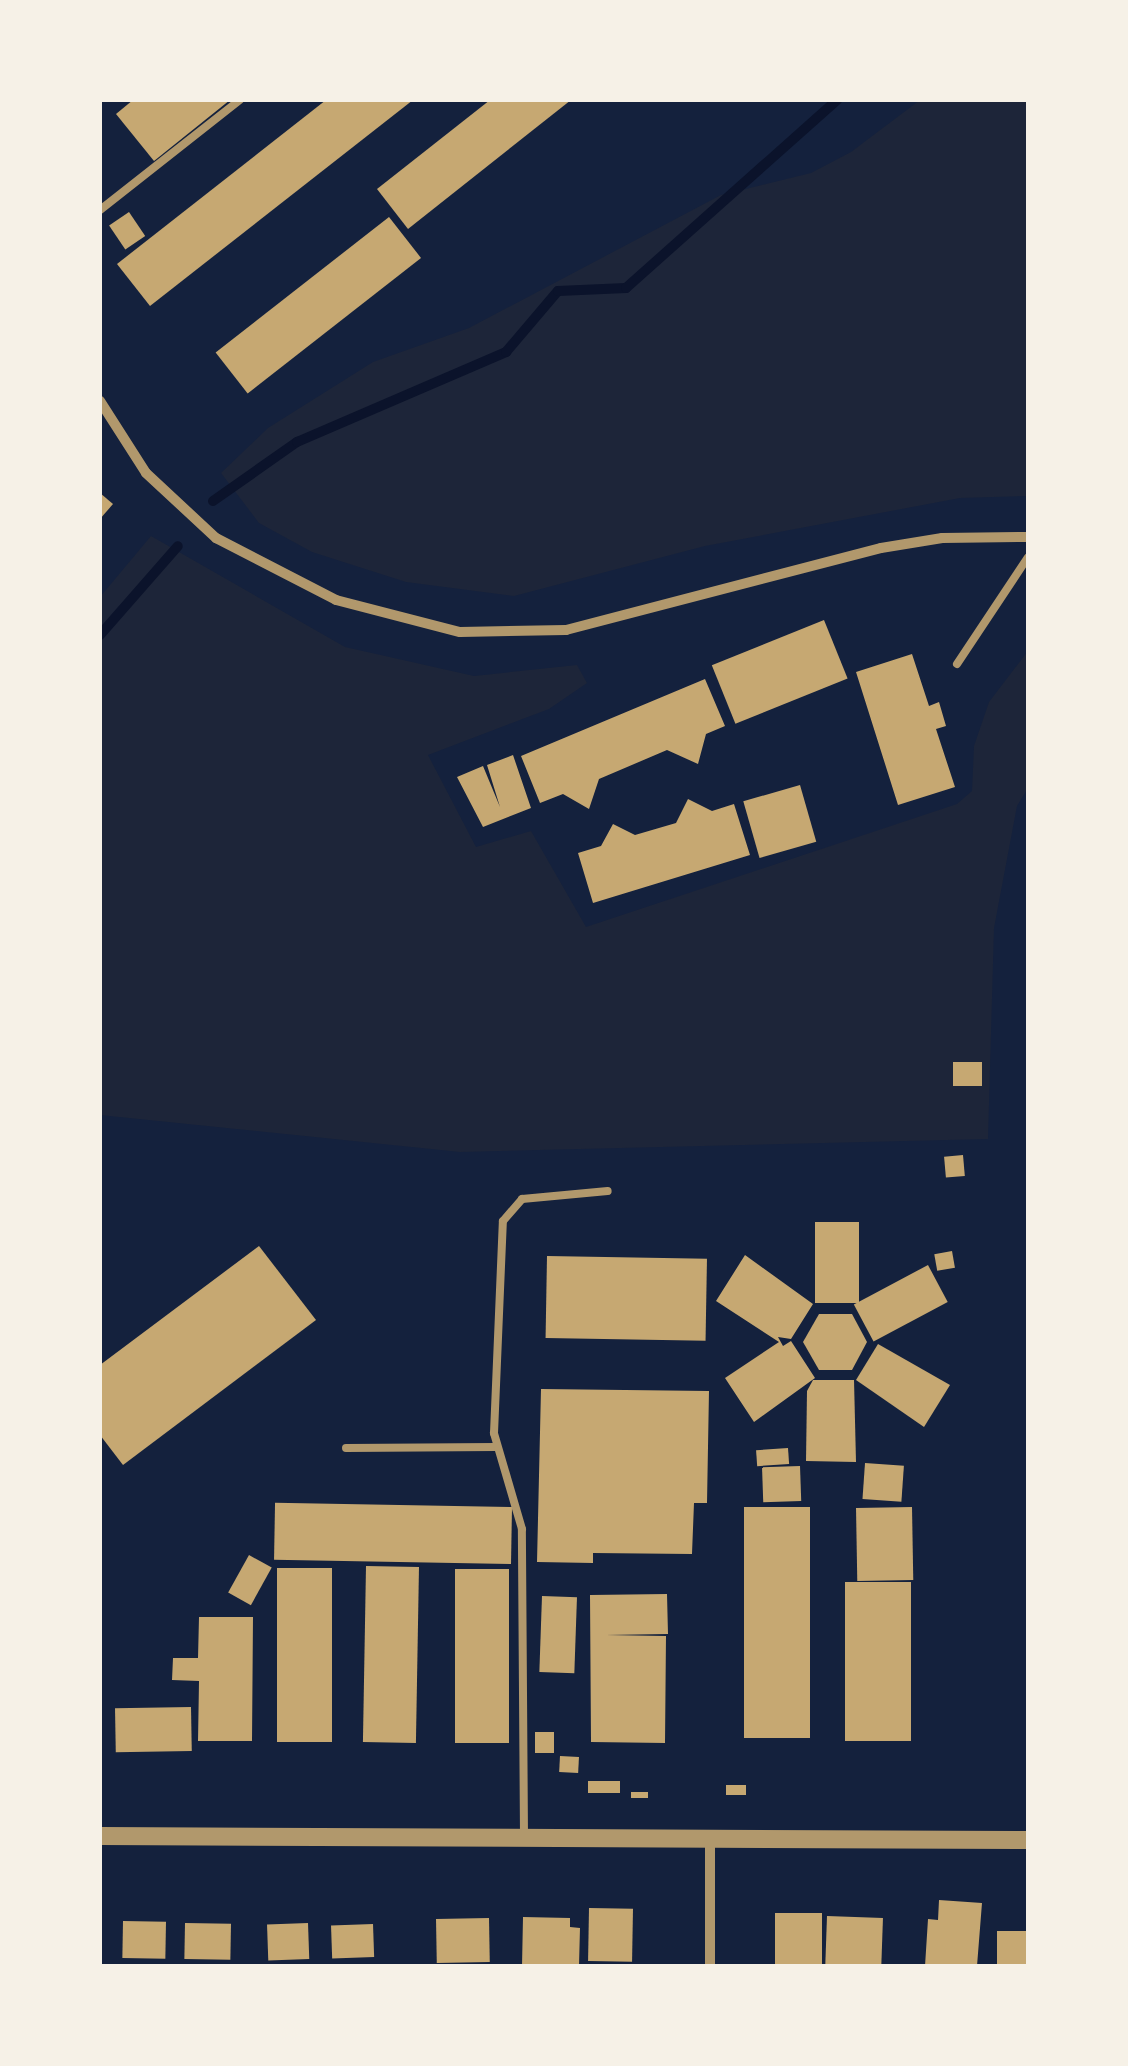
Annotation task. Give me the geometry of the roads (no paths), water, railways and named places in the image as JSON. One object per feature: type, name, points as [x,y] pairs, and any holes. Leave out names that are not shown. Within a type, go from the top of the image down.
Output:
[{"type":"street","points":[[100,401],[146,474],[216,538],[336,600],[460,632],[566,630],[881,548],[942,538],[1028,537]]},
{"type":"street","points":[[100,1836],[710,1842],[1028,1840]]},
{"type":"street","points":[[710,1842],[710,1966]]},
{"type":"lane","points":[[100,210],[240,100]]},
{"type":"lane","points":[[958,664],[1028,557]]},
{"type":"lane","points":[[524,1838],[522,1529],[496,1447],[503,1221],[522,1199],[608,1191]]},
{"type":"lane","points":[[346,1448],[496,1447]]},
{"type":"waterway","points":[[213,501],[297,442],[506,352],[558,291],[626,288],[837,100]]},
{"type":"waterway","points":[[100,635],[178,546]]}]
